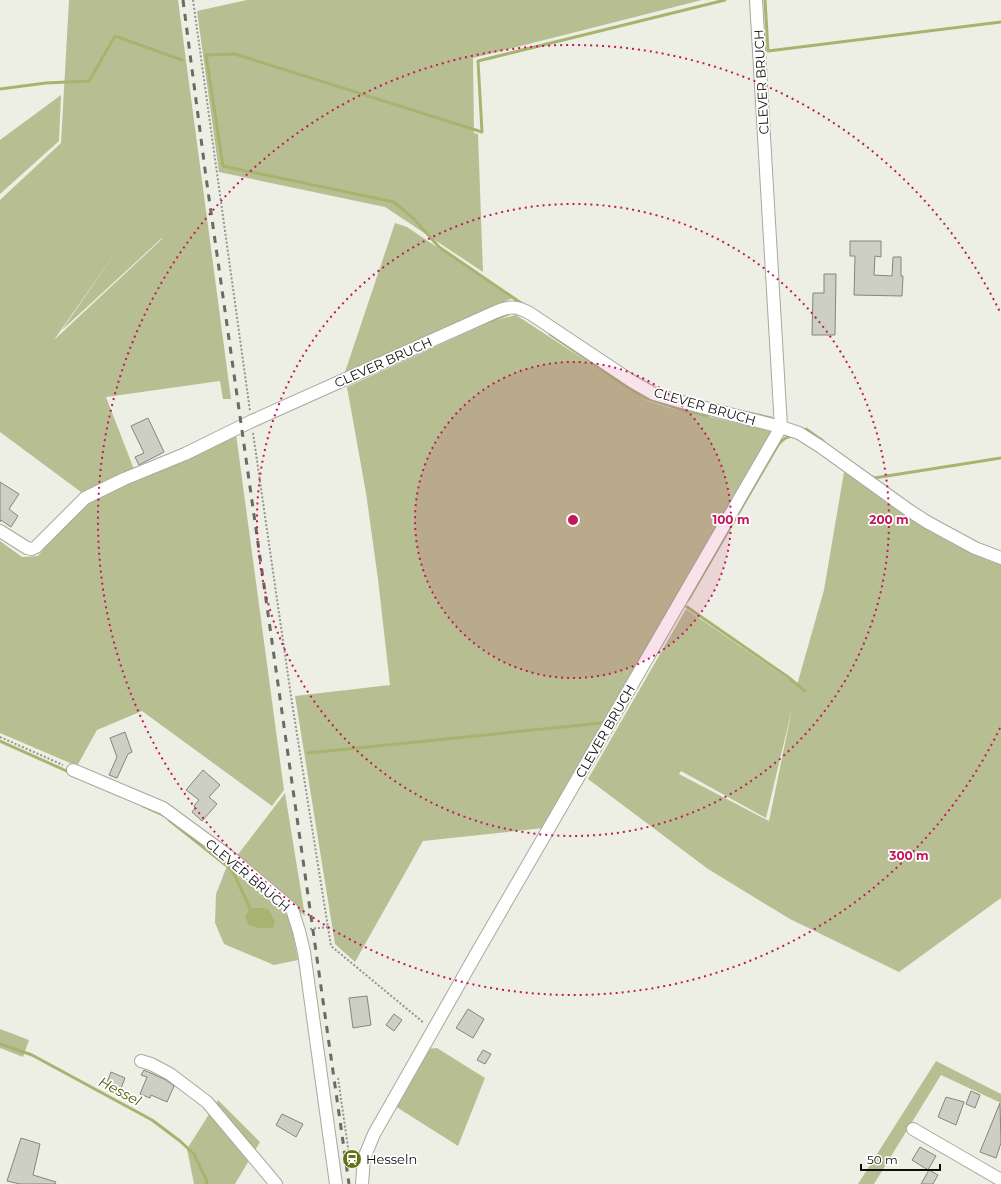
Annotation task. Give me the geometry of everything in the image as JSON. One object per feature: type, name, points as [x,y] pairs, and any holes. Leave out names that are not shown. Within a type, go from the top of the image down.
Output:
[{"type":"street","name":"CLEVER BRUCH","points":[[362,1184],[364,1158],[374,1134],[483,942],[781,427],[756,0]]},
{"type":"street","name":"CLEVER BRUCH","points":[[0,531],[27,548],[32,549],[36,547],[85,498],[124,479],[185,454],[252,421],[504,308],[514,307],[531,314],[633,382],[654,394],[799,433],[910,511],[942,531],[975,548],[1001,558]]},
{"type":"street","name":"CLEVER BRUCH","points":[[73,770],[163,808],[234,860],[292,909],[304,952],[336,1184]]},
{"type":"street","points":[[141,1061],[152,1064],[170,1074],[207,1102],[276,1184]]},
{"type":"street","points":[[913,1129],[1001,1180],[998,1184]]},
{"type":"path","points":[[193,0],[292,702],[331,946],[432,1033]]},
{"type":"path","points":[[0,737],[73,770]]},
{"type":"path","points":[[299,931],[328,927]]},
{"type":"path","points":[[338,1078],[351,1169]]},
{"type":"shaded area","points":[[69,0],[178,0],[231,399],[223,399],[220,381],[106,397],[135,472],[85,495],[0,432],[0,200],[61,143]],"holes":[[[162,239],[54,340],[118,249],[62,330]]]},
{"type":"shaded area","points":[[247,0],[702,0],[473,58],[474,133],[478,134],[483,272],[385,207],[219,172],[197,11]]},
{"type":"shaded area","points":[[61,95],[59,141],[0,194],[0,140]]},
{"type":"shaded area","points":[[395,223],[407,227],[513,298],[344,375]]},
{"type":"shaded area","points":[[516,315],[646,400],[670,408],[773,431],[544,828],[423,841],[355,962],[335,944],[295,696],[390,685],[378,579],[366,493],[347,387],[492,321]]},
{"type":"shaded area","points":[[236,434],[284,790],[272,806],[142,711],[97,730],[77,766],[0,733],[0,541],[22,557],[38,556],[87,500]]},
{"type":"shaded area","points":[[844,472],[939,536],[980,557],[1001,565],[1001,898],[899,972],[790,919],[708,869],[588,779],[686,609],[797,685],[824,590]],"holes":[[[792,709],[769,821],[679,774],[681,771],[766,818]]]},
{"type":"shaded area","points":[[285,793],[305,916],[236,857]]},
{"type":"shaded area","points":[[227,866],[290,917],[298,960],[274,965],[224,944],[215,923],[216,894]]},
{"type":"shaded area","points":[[250,908],[268,909],[275,921],[273,928],[259,928],[249,925],[245,917]]},
{"type":"shaded area","points":[[0,1029],[29,1040],[23,1057],[0,1048]]},
{"type":"shaded area","points":[[437,1048],[485,1078],[458,1146],[395,1106],[427,1049]]},
{"type":"shaded area","points":[[936,1061],[1001,1094],[1001,1103],[941,1075],[874,1184],[858,1184]]},
{"type":"shaded area","points":[[218,1100],[260,1142],[235,1184],[194,1184],[187,1149]]},
{"type":"building","points":[[850,241],[881,241],[881,257],[875,256],[874,275],[892,276],[893,257],[901,257],[901,276],[903,276],[902,296],[854,295],[855,256],[850,256]]},
{"type":"building","points":[[824,274],[836,274],[835,335],[812,335],[813,293],[824,293]]},
{"type":"building","points":[[148,418],[164,452],[139,465],[135,457],[144,453],[131,426]]},
{"type":"building","points":[[0,482],[19,494],[9,509],[18,516],[11,527],[1,520],[0,522]]},
{"type":"building","points":[[125,732],[132,752],[128,754],[117,778],[109,775],[117,757],[110,738]]},
{"type":"building","points":[[203,770],[220,785],[209,797],[217,804],[202,821],[192,812],[195,808],[194,806],[199,800],[186,790]]},
{"type":"building","points":[[367,996],[371,1025],[353,1028],[349,998]]},
{"type":"building","points":[[468,1009],[484,1019],[473,1038],[456,1028]]},
{"type":"building","points":[[394,1014],[402,1020],[394,1031],[386,1025]]},
{"type":"building","points":[[483,1050],[491,1054],[485,1064],[477,1060]]},
{"type":"building","points":[[144,1070],[166,1080],[174,1086],[167,1102],[151,1095],[150,1098],[140,1094],[147,1077],[141,1075]]},
{"type":"building","points":[[111,1072],[125,1078],[120,1091],[106,1085]]},
{"type":"building","points":[[971,1091],[980,1095],[975,1108],[966,1104]]},
{"type":"building","points":[[946,1097],[964,1102],[956,1125],[938,1117]]},
{"type":"building","points":[[1000,1103],[1001,1143],[996,1158],[980,1152]]},
{"type":"building","points":[[282,1114],[303,1124],[296,1137],[276,1125]]},
{"type":"building","points":[[21,1138],[40,1144],[33,1175],[56,1182],[55,1184],[20,1184],[7,1181]]},
{"type":"building","points":[[920,1147],[936,1156],[928,1170],[912,1160]]},
{"type":"building","points":[[929,1170],[938,1175],[933,1184],[921,1184]]},
{"type":"waterway","points":[[524,305],[439,247],[413,218],[394,202],[223,166],[206,55],[235,54],[482,132],[478,61],[725,0]]},
{"type":"waterway","points":[[765,0],[768,51],[1001,22]]},
{"type":"waterway","points":[[0,89],[46,83],[89,81],[115,36],[182,60]]},
{"type":"waterway","points":[[487,322],[508,314]]},
{"type":"waterway","points":[[550,334],[646,398],[683,410],[708,416]]},
{"type":"waterway","points":[[749,413],[771,418]]},
{"type":"waterway","points":[[806,429],[823,441]]},
{"type":"waterway","points":[[688,600],[778,445],[787,437],[794,437]]},
{"type":"waterway","points":[[873,477],[1001,458]]},
{"type":"waterway","points":[[687,607],[788,677],[805,691]]},
{"type":"waterway","points":[[308,753],[602,723]]},
{"type":"waterway","points":[[0,741],[71,773]]},
{"type":"waterway","points":[[143,806],[165,816]]},
{"type":"waterway","points":[[169,820],[232,870],[250,908]]},
{"type":"waterway","name":"Hessel","points":[[0,1044],[32,1055],[152,1120],[180,1141],[194,1154],[207,1184]]},
{"type":"railway","points":[[183,0],[206,177],[349,1184]]},
{"type":"place","name":"Hesseln","points":[[352,1159]]}]
